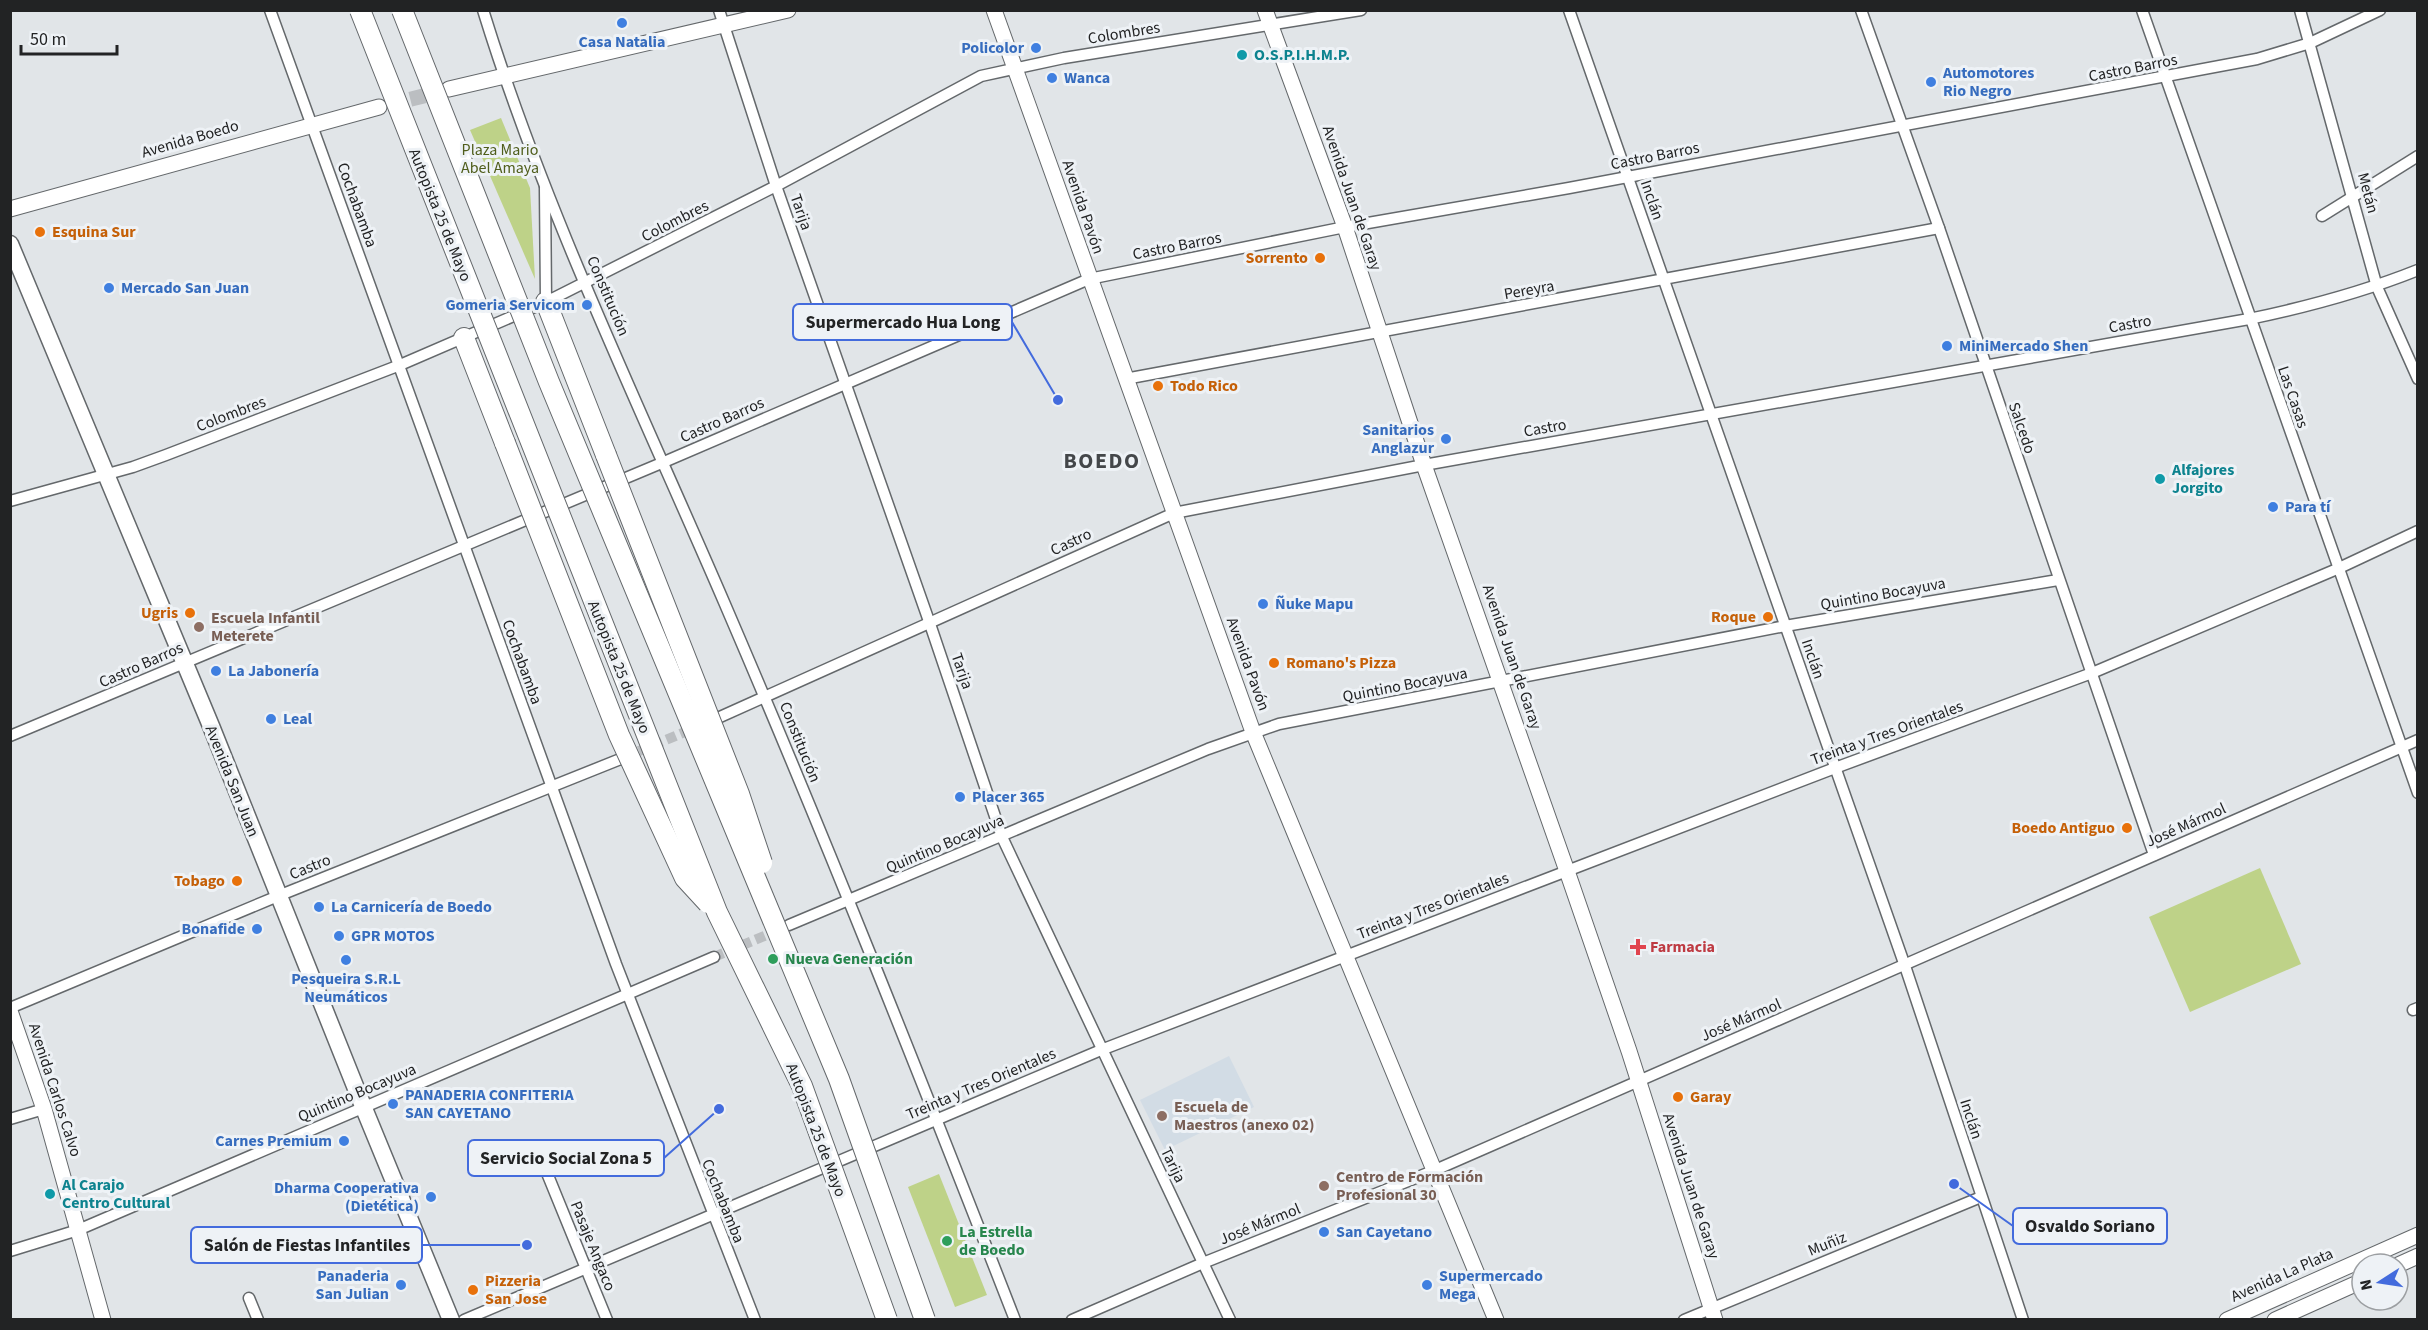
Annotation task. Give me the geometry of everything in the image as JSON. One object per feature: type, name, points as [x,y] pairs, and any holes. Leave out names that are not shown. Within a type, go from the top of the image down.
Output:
[{"type":"highway","name":"Autopista 25 de Mayo","points":[[360,10],[717,912],[802,1086],[887,1320]]},
{"type":"highway","points":[[402,10],[549,382],[839,1078],[926,1320]]},
{"type":"highway","points":[[546,302],[739,794],[811,1011]]},
{"type":"highway","points":[[464,338],[620,735],[685,878],[717,912]]},
{"type":"main road","points":[[449,89],[721,18],[788,10]]},
{"type":"main road","name":"Avenida Pavón","points":[[994,10],[1253,732],[1496,1320]]},
{"type":"main road","name":"Avenida Juan de Garay","points":[[1265,10],[1345,227],[1424,465],[1567,871],[1638,1080],[1713,1314]]},
{"type":"main road","name":"Avenida Boedo","points":[[10,209],[310,124],[379,107]]},
{"type":"main road","name":"Avenida San Juan","points":[[10,244],[184,662],[451,1320]]},
{"type":"main road","name":"Avenida Carlos Calvo","points":[[10,1010],[44,1109],[103,1320]]},
{"type":"main road","name":"Avenida La Plata","points":[[2227,1320],[2418,1235]]},
{"type":"main road","points":[[2285,1318],[2350,1287]]},
{"type":"street","name":"Cochabamba","points":[[270,10],[627,994],[755,1320]]},
{"type":"street","name":"Constitución","points":[[483,10],[504,76],[544,181],[766,699],[1016,1320]]},
{"type":"street","name":"Colombres","points":[[10,501],[155,459],[400,365],[464,338],[586,283],[776,186],[969,81],[1014,67],[1361,10]]},
{"type":"street","name":"Inclán","points":[[1569,10],[1905,966],[2023,1320]]},
{"type":"street","name":"Salcedo","points":[[1861,10],[1939,228],[2154,855]]},
{"type":"street","name":"Las Casas","points":[[2142,10],[2418,794]]},
{"type":"street","name":"Metán","points":[[2300,10],[2377,286],[2418,379]]},
{"type":"street","name":"Castro Barros","points":[[10,736],[664,462],[1089,279],[1345,227],[1628,177],[2257,59],[2310,43],[2380,10]]},
{"type":"street","name":"Tarija","points":[[721,18],[776,186],[930,624],[1002,837],[1230,1320]]},
{"type":"street","points":[[2322,216],[2418,156]]},
{"type":"street","name":"Constitución","points":[[544,181],[546,302]]},
{"type":"street","name":"Pereyra","points":[[1125,379],[1664,281],[1939,228]]},
{"type":"street","name":"Castro","points":[[711,721],[766,699],[1152,520],[1174,513],[1711,413],[2249,319],[2316,304],[2377,286],[2418,270]]},
{"type":"street","name":"Treinta y Tres Orientales","points":[[464,1320],[1101,1050],[1835,768],[2092,673],[2337,569],[2418,531]]},
{"type":"street","name":"Quintino Bocayuva","points":[[789,926],[1253,732],[1280,724],[1785,626],[2058,580]]},
{"type":"street","name":"José Mármol","points":[[1072,1320],[1203,1263],[1433,1171],[2418,740]]},
{"type":"street","name":"Castro","points":[[10,1010],[278,896],[623,758]]},
{"type":"street","name":"Quintino Bocayuva","points":[[10,1251],[78,1230],[714,957]]},
{"type":"street","points":[[10,1119],[44,1109]]},
{"type":"street","name":"Pasaje Angaco","points":[[538,1151],[607,1320]]},
{"type":"street","name":"Muñiz","points":[[1684,1320],[1713,1314],[1981,1197]]},
{"type":"street","points":[[2280,1296],[2285,1318]]},
{"type":"street","points":[[249,1298],[258,1320]]},
{"type":"shaded area","points":[[1229,1056],[1254,1107],[1165,1150],[1140,1100]]},
{"type":"green space","name":"Plaza Mario Abel Amaya","points":[[501,118],[530,188],[535,279],[470,130]]},
{"type":"green space","points":[[2260,868],[2301,964],[2190,1012],[2149,917]]},
{"type":"green space","name":"La Estrella de Boedo","points":[[939,1174],[987,1295],[955,1307],[908,1187]]},
{"type":"tunnel","points":[[388,105],[443,91]]},
{"type":"tunnel","points":[[625,757],[697,727]]},
{"type":"tunnel","points":[[714,957],[781,929]]},
{"type":"place","name":"Casa Natalia","points":[[622,23]]},
{"type":"place","name":"Policolor","points":[[1036,48]]},
{"type":"place","name":"O.S.P.I.H.M.P.","points":[[1242,55]]},
{"type":"place","name":"Wanca","points":[[1052,78]]},
{"type":"place","name":"Automotores Rio Negro","points":[[1931,82]]},
{"type":"place","name":"Esquina Sur","points":[[40,232]]},
{"type":"place","name":"Sorrento","points":[[1320,258]]},
{"type":"place","name":"Mercado San Juan","points":[[109,288]]},
{"type":"place","name":"Gomeria Servicom","points":[[587,305]]},
{"type":"place","name":"MiniMercado Shen","points":[[1947,346]]},
{"type":"place","name":"Todo Rico","points":[[1158,386]]},
{"type":"place","name":"Supermercado Hua Long","points":[[1058,400]]},
{"type":"place","name":"Sanitarios Anglazur","points":[[1446,439]]},
{"type":"place","name":"Alfajores Jorgito","points":[[2160,479]]},
{"type":"place","name":"Para tí","points":[[2273,507]]},
{"type":"place","name":"Ñuke Mapu","points":[[1263,604]]},
{"type":"place","name":"Ugris","points":[[190,613]]},
{"type":"place","name":"Roque","points":[[1768,617]]},
{"type":"place","name":"Escuela Infantil Meterete","points":[[199,627]]},
{"type":"place","name":"Romano's Pizza","points":[[1274,663]]},
{"type":"place","name":"La Jabonería","points":[[216,671]]},
{"type":"place","name":"Leal","points":[[271,719]]},
{"type":"place","name":"Placer 365","points":[[960,797]]},
{"type":"place","name":"Boedo Antiguo","points":[[2127,828]]},
{"type":"place","name":"Tobago","points":[[237,881]]},
{"type":"place","name":"La Carnicería de Boedo","points":[[319,907]]},
{"type":"place","name":"Bonafide","points":[[257,929]]},
{"type":"place","name":"GPR MOTOS","points":[[339,936]]},
{"type":"place","name":"Farmacia","points":[[1638,947]]},
{"type":"place","name":"Nueva Generación","points":[[773,959]]},
{"type":"place","name":"Pesqueira S.R.L Neumáticos","points":[[346,960]]},
{"type":"place","name":"Garay","points":[[1678,1097]]},
{"type":"place","name":"PANADERIA CONFITERIA SAN CAYETANO","points":[[393,1104]]},
{"type":"place","name":"Servicio Social Zona 5","points":[[719,1109]]},
{"type":"place","name":"Escuela de Maestros (anexo 02)","points":[[1162,1116]]},
{"type":"place","name":"Carnes Premium","points":[[344,1141]]},
{"type":"place","name":"Osvaldo Soriano","points":[[1954,1184]]},
{"type":"place","name":"Centro de Formación Profesional 30","points":[[1324,1186]]},
{"type":"place","name":"Al Carajo Centro Cultural","points":[[50,1194]]},
{"type":"place","name":"Dharma Cooperativa (Dietética)","points":[[431,1197]]},
{"type":"place","name":"San Cayetano","points":[[1324,1232]]},
{"type":"place","name":"La Estrella de Boedo","points":[[947,1241]]},
{"type":"place","name":"Salón de Fiestas Infantiles","points":[[527,1245]]},
{"type":"place","name":"Panaderia San Julian","points":[[401,1285]]},
{"type":"place","name":"Supermercado Mega","points":[[1427,1285]]},
{"type":"place","name":"Pizzeria San Jose","points":[[473,1290]]},
{"type":"district","name":"BOEDO","points":[[1102,461]]}]
